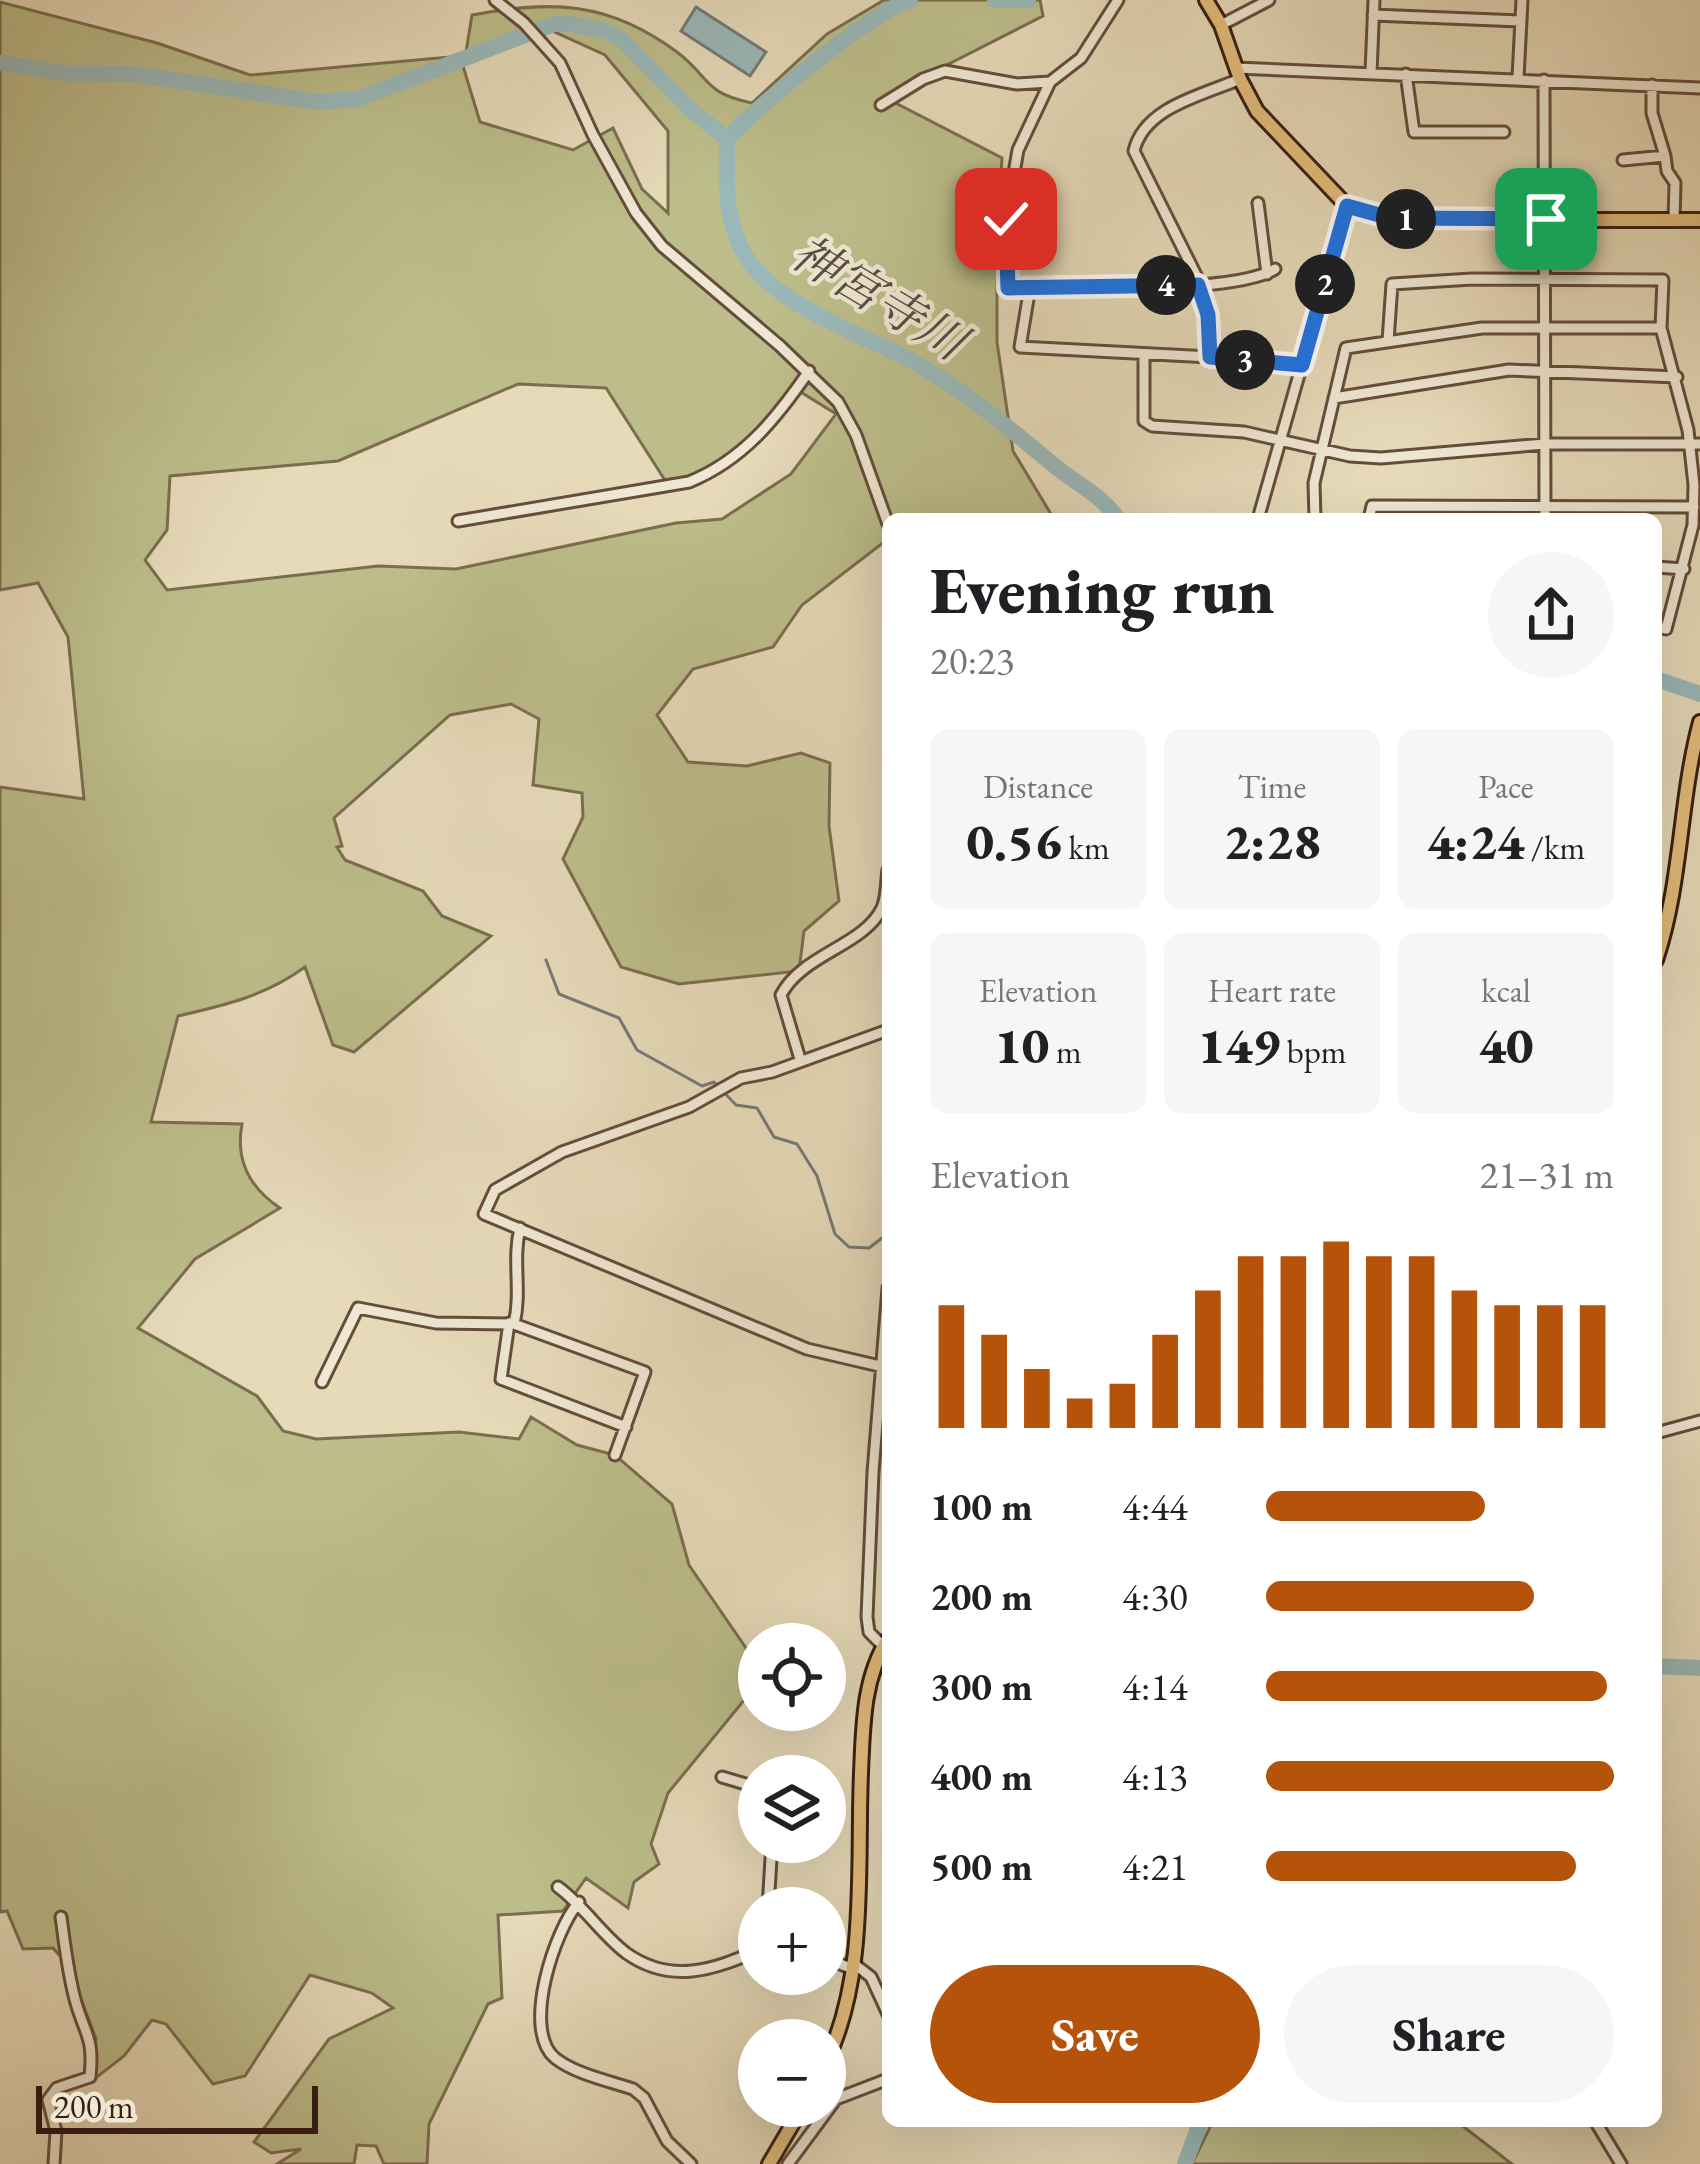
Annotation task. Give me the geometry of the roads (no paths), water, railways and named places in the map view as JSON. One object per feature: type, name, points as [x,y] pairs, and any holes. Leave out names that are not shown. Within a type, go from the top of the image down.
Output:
[{"type":"main road","points":[[1206,0],[1257,111],[1347,206],[1390,218],[1700,220]]},
{"type":"main road","points":[[1662,935],[1670,915],[1699,726]]},
{"type":"main road","points":[[842,2019],[853,1966],[863,1726],[870,1678],[882,1651]]},
{"type":"main road","points":[[769,2164],[791,2127]]},
{"type":"street","points":[[495,0],[549,49],[636,213],[662,246],[809,371],[838,402],[856,435],[884,513]]},
{"type":"street","points":[[1118,0],[1082,58],[1050,82],[1018,150],[1009,187],[1008,288],[1198,285],[1271,272],[1258,203]]},
{"type":"street","points":[[1221,25],[1269,0]]},
{"type":"street","points":[[1371,73],[1374,0]]},
{"type":"street","points":[[1518,79],[1522,0]]},
{"type":"street","points":[[1373,15],[1520,21]]},
{"type":"street","points":[[881,105],[945,71],[1017,84],[1050,82]]},
{"type":"street","points":[[1210,357],[1208,315],[1185,249],[1134,151],[1138,133],[1156,116],[1238,73],[1406,74],[1700,88]]},
{"type":"street","points":[[1406,74],[1414,133],[1504,133]]},
{"type":"street","points":[[1544,80],[1545,513]]},
{"type":"street","points":[[1652,86],[1652,112],[1667,171],[1675,183],[1673,220]]},
{"type":"street","points":[[1623,160],[1665,156]]},
{"type":"street","points":[[1260,513],[1347,206]]},
{"type":"street","points":[[1388,341],[1392,284],[1663,280],[1661,328],[1695,444],[1694,508],[1684,569],[1666,629],[1662,628]]},
{"type":"street","points":[[1030,287],[1020,347],[1302,365]]},
{"type":"street","points":[[1315,513],[1320,448],[1346,348],[1482,328],[1661,328]]},
{"type":"street","points":[[1144,354],[1144,422],[1152,426],[1244,432],[1381,458],[1545,443],[1695,444]]},
{"type":"street","points":[[1334,398],[1509,370],[1677,377]]},
{"type":"street","points":[[458,521],[688,482],[722,468],[776,421],[809,371]]},
{"type":"street","points":[[1370,513],[1372,506],[1523,513]]},
{"type":"street","points":[[1570,513],[1694,508]]},
{"type":"street","points":[[1662,567],[1684,569]]},
{"type":"street","points":[[1682,815],[1700,816]]},
{"type":"street","points":[[800,1059],[781,995],[800,971],[868,926],[882,908]]},
{"type":"street","points":[[882,1032],[772,1072],[741,1078],[689,1107],[562,1152],[495,1190],[484,1214],[807,1349],[882,1367]]},
{"type":"street","points":[[520,1228],[515,1246],[521,1298],[501,1379],[626,1427]]},
{"type":"street","points":[[322,1382],[358,1309],[436,1323],[512,1324],[646,1372],[616,1454]]},
{"type":"street","points":[[882,1396],[867,1617],[868,1632],[882,1640]]},
{"type":"street","points":[[1662,1431],[1700,1421]]},
{"type":"street","points":[[722,1777],[738,1781]]},
{"type":"street","points":[[558,1887],[579,1902],[625,1952],[660,1971],[692,1975],[738,1958]]},
{"type":"street","points":[[579,1902],[566,1917],[550,1963],[541,2006],[542,2038],[554,2057],[644,2098],[667,2141],[691,2164]]},
{"type":"street","points":[[54,2164],[56,2131],[48,2100],[58,2088],[90,2077],[92,2053],[91,2034],[77,2007],[61,1917]]},
{"type":"street","points":[[846,1964],[871,1977],[882,2001]]},
{"type":"street","points":[[788,2164],[836,2099],[882,2081]]},
{"type":"street","points":[[1599,2127],[1621,2164]]},
{"type":"water","points":[[696,7],[766,52],[750,76],[681,31]]},
{"type":"waterway","points":[[727,139],[843,41],[910,0]]},
{"type":"waterway","points":[[995,0],[1028,0]]},
{"type":"waterway","name":"神宮寺川","points":[[0,63],[62,73],[134,74],[317,102],[358,99],[554,24],[606,31],[621,39],[727,139],[733,227],[759,273],[798,304],[951,385],[1114,513]]},
{"type":"waterway","name":"神宮寺川","points":[[1662,681],[1700,694]]},
{"type":"waterway","points":[[546,960],[559,994],[619,1018],[637,1050],[702,1086],[714,1082],[736,1105],[757,1108],[774,1137],[797,1144],[817,1176],[835,1234],[849,1247],[869,1248],[882,1238]]},
{"type":"waterway","points":[[1662,1666],[1700,1668]]},
{"type":"waterway","points":[[1185,2164],[1199,2127]]}]
